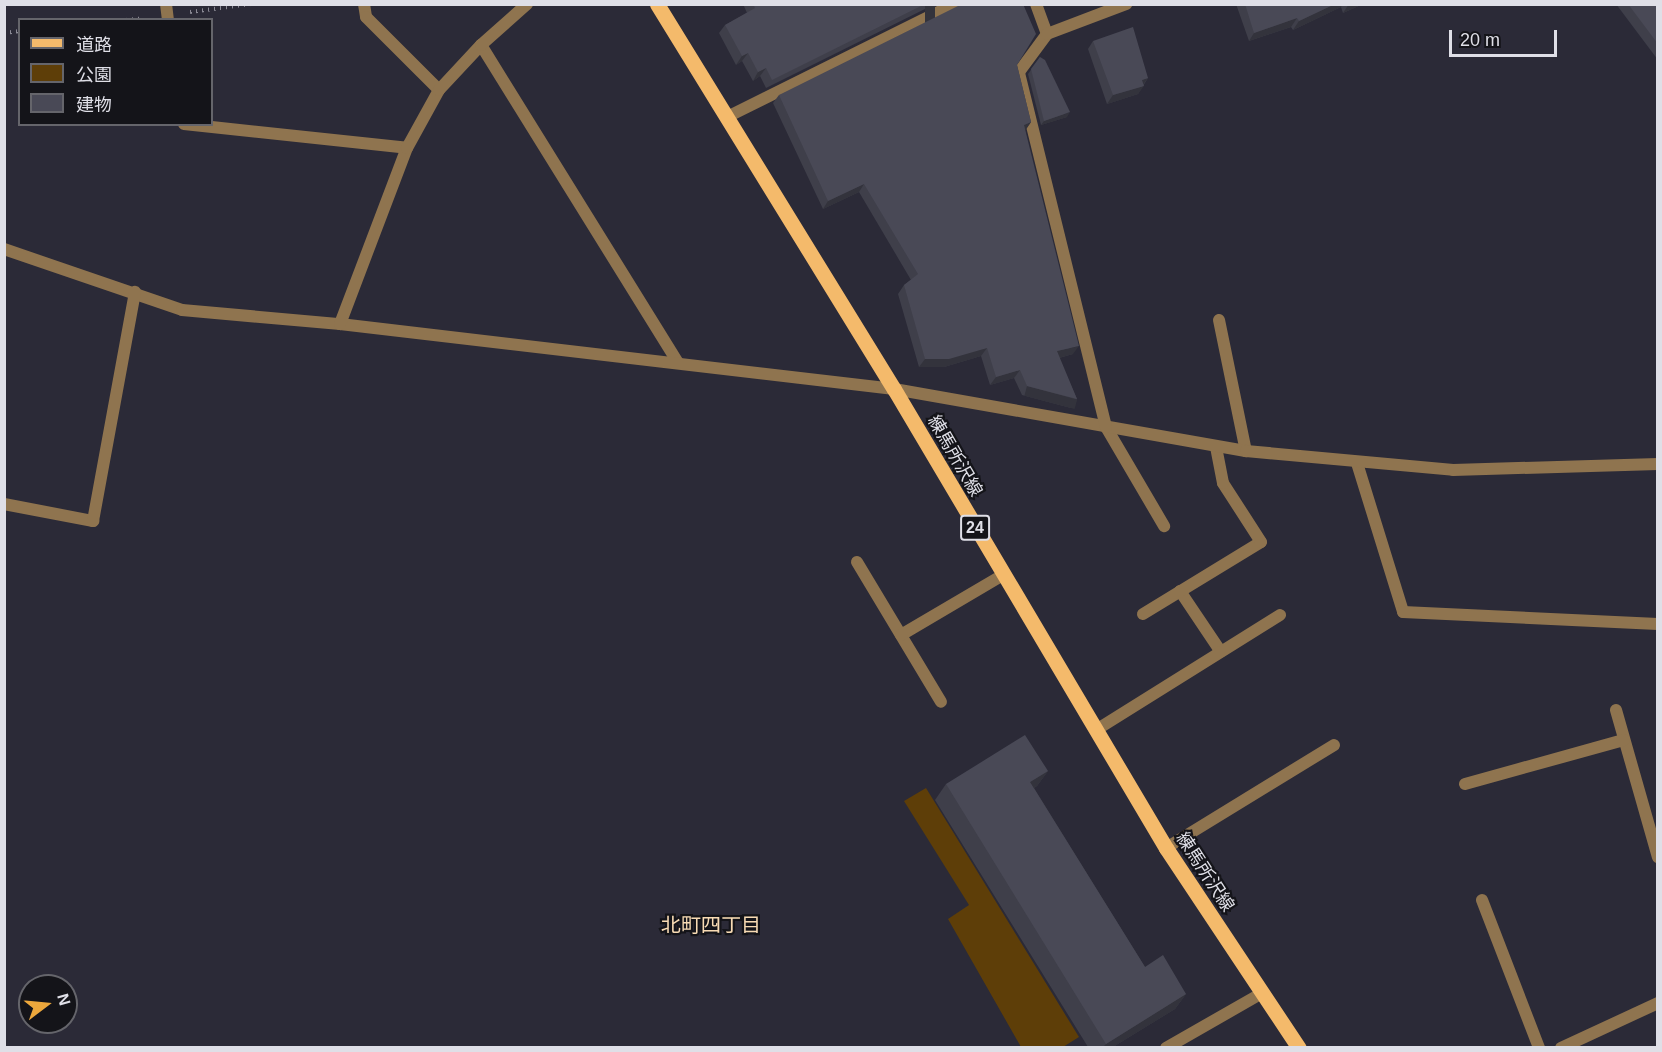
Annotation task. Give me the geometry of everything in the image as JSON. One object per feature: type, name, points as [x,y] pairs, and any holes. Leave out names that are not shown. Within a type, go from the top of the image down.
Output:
[{"type":"main road","name":"練馬所沢線","points":[[657,4],[729,116],[894,389],[1166,848],[1299,1047]]},
{"type":"street","points":[[364,4],[366,17],[439,90]]},
{"type":"street","points":[[340,324],[407,148],[439,90],[481,45],[527,4]]},
{"type":"street","points":[[729,116],[955,4]]},
{"type":"street","points":[[1036,4],[1047,34]]},
{"type":"street","points":[[1126,4],[1047,34],[1019,72],[1106,427],[1164,526]]},
{"type":"street","points":[[481,45],[678,363]]},
{"type":"street","points":[[203,126],[407,148]]},
{"type":"street","points":[[4,249],[182,310],[340,324],[894,389],[1246,451],[1357,463],[1453,470],[1658,464]]},
{"type":"street","points":[[4,504],[93,522],[135,292]]},
{"type":"street","points":[[1220,321],[1246,451]]},
{"type":"street","points":[[1143,614],[1261,542],[1223,483],[1216,447]]},
{"type":"street","points":[[1357,463],[1403,612],[1658,624]]},
{"type":"street","points":[[857,562],[941,702]]},
{"type":"street","points":[[902,635],[1003,575]]},
{"type":"street","points":[[1180,591],[1221,652]]},
{"type":"street","points":[[1095,730],[1280,615]]},
{"type":"street","points":[[1616,710],[1658,857]]},
{"type":"street","points":[[1465,784],[1624,740]]},
{"type":"street","points":[[1166,848],[1334,745]]},
{"type":"street","points":[[1482,900],[1539,1047]]},
{"type":"street","points":[[1166,1047],[1262,993]]},
{"type":"street","points":[[1562,1047],[1658,1003]]},
{"type":"green space","points":[[926,788],[1079,1037],[1063,1047],[1021,1047],[948,919],[969,905],[904,801]]},
{"type":"building","points":[[753,4],[925,4],[772,80],[766,68],[758,72],[748,53],[742,56],[725,25],[755,8]]},
{"type":"building","points":[[962,4],[1023,4],[1036,34],[1017,65],[1031,122],[1024,125],[1079,346],[1057,351],[1077,399],[1027,386],[1020,370],[996,377],[987,348],[949,359],[925,359],[904,285],[918,274],[864,184],[828,201],[779,95]]},
{"type":"building","points":[[1245,4],[1335,4],[1299,21],[1297,18],[1254,33]]},
{"type":"building","points":[[1628,4],[1658,4],[1658,44]]},
{"type":"building","points":[[1133,27],[1148,78],[1142,80],[1144,86],[1113,95],[1093,41]]},
{"type":"building","points":[[1040,57],[1045,60],[1070,112],[1044,121],[1031,69]]},
{"type":"building","points":[[1025,735],[1048,771],[1030,782],[1145,967],[1163,955],[1186,994],[1106,1044],[946,784]]},
{"type":"district","name":"北町四丁目","points":[[711,925]]}]
